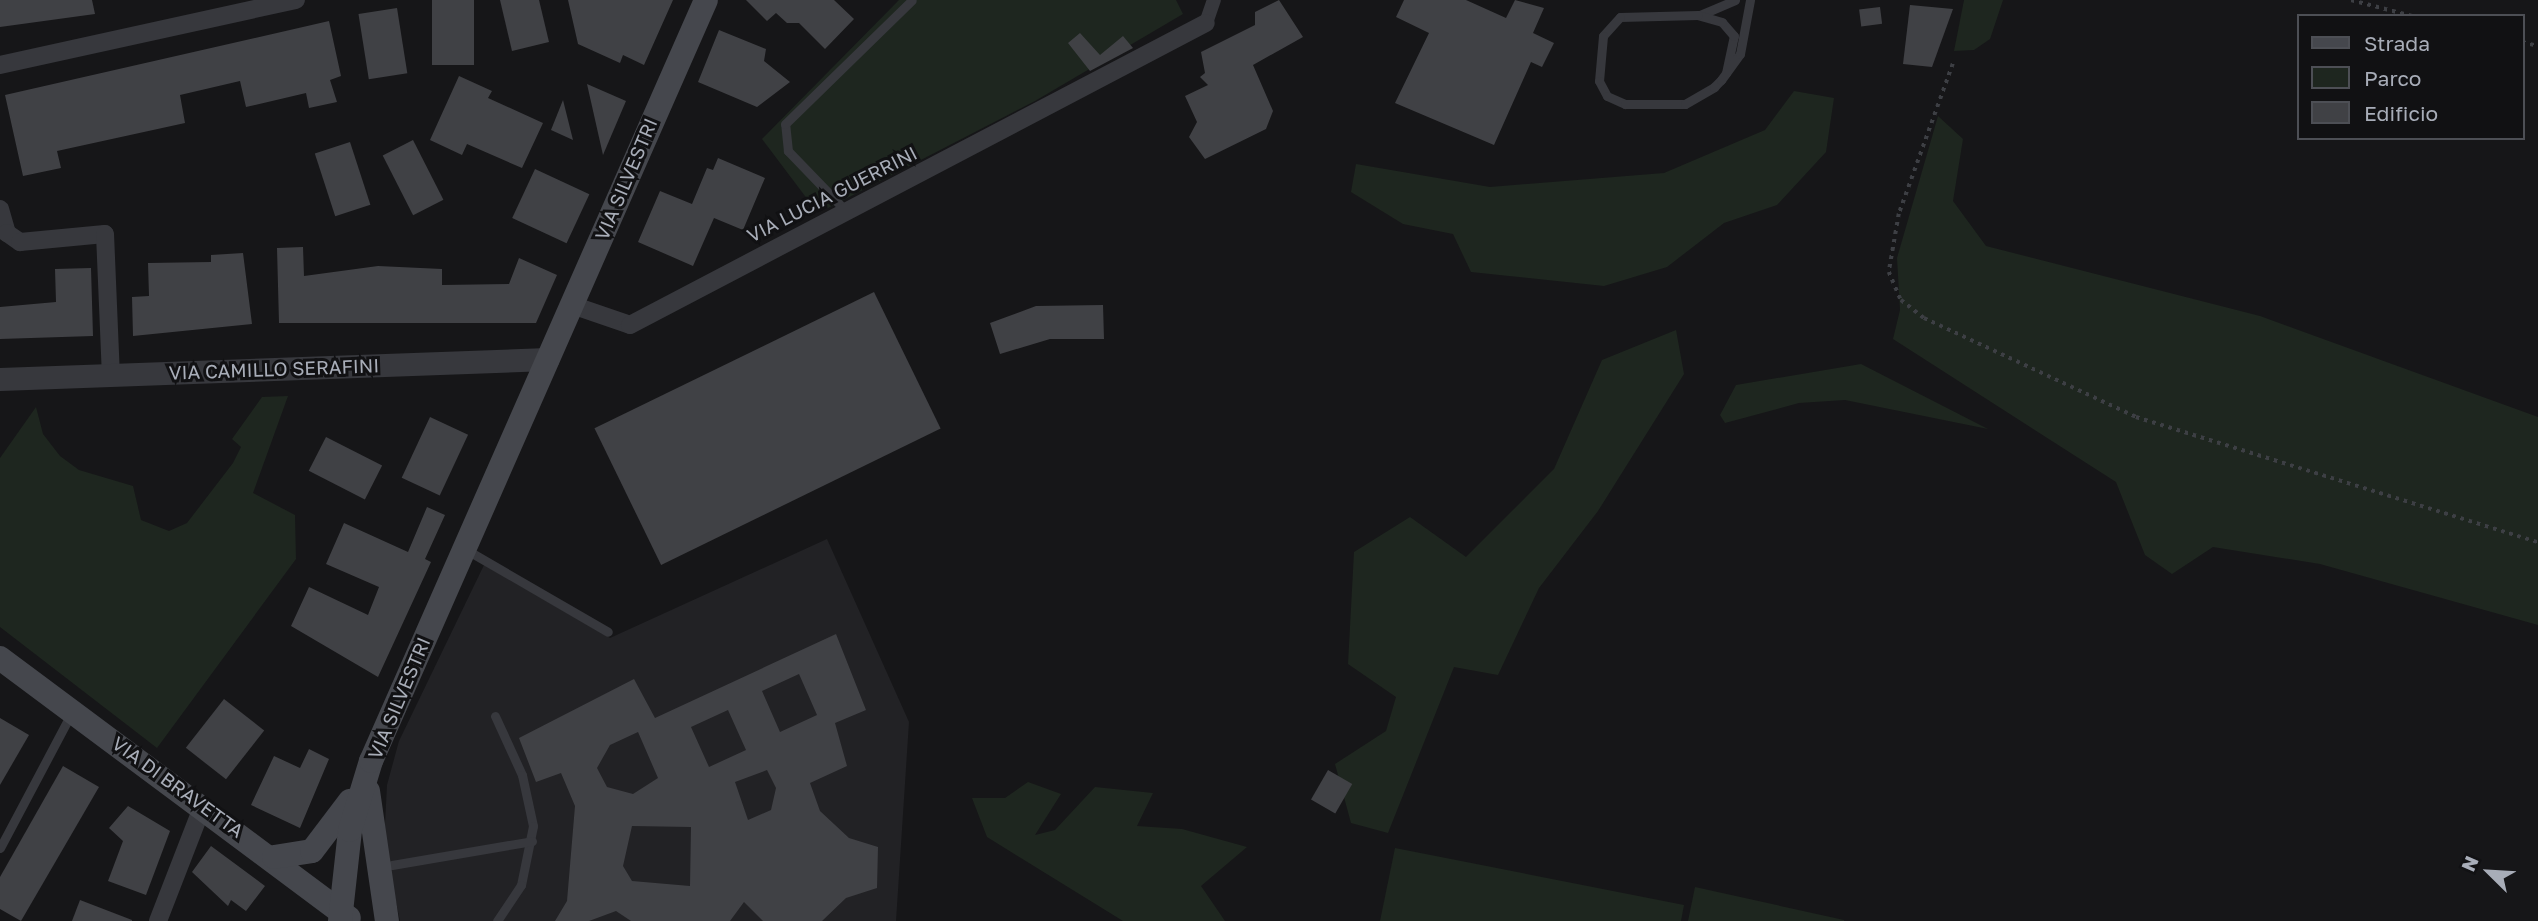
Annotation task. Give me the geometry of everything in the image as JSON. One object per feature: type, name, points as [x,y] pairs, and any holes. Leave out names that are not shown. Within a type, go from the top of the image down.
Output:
[{"type":"main road","name":"VIA SILVESTRI","points":[[345,918],[348,842],[367,773],[706,0]]},
{"type":"main road","name":"VIA DI BRAVETTA","points":[[0,658],[274,857],[345,918]]},
{"type":"main road","name":"VIA SILVESTRI","points":[[274,857],[295,858],[320,845],[367,773]]},
{"type":"main road","name":"VIA SILVESTRI","points":[[367,773],[372,849],[387,921]]},
{"type":"street","points":[[0,65],[296,0]]},
{"type":"street","points":[[1206,23],[1213,0]]},
{"type":"street","name":"VIA LUCIA GUERRINI","points":[[572,305],[630,325],[844,209],[1109,77],[1206,23]]},
{"type":"street","points":[[0,209],[7,233],[20,242],[105,234],[111,375]]},
{"type":"street","name":"VIA CAMILLO SERAFINI","points":[[0,379],[548,359]]},
{"type":"street","points":[[158,921],[203,805]]},
{"type":"lane","points":[[844,209],[788,151],[785,124],[912,0]]},
{"type":"lane","points":[[1735,0],[1698,15],[1612,21],[1603,36],[1601,87],[1620,103],[1678,105],[1709,91],[1726,73],[1741,50],[1750,0]]},
{"type":"lane","points":[[1698,15],[1731,28],[1726,73]]},
{"type":"lane","points":[[464,548],[608,632]]},
{"type":"lane","points":[[0,848],[73,709]]},
{"type":"lane","points":[[495,716],[531,802],[532,841],[521,885],[496,921]]},
{"type":"lane","points":[[392,865],[532,841]]},
{"type":"path","points":[[2351,0],[2404,14]]},
{"type":"path","points":[[1953,64],[1899,214],[1889,272],[1901,300],[1924,318],[2136,416],[2538,542]]},
{"type":"shaded area","points":[[827,539],[909,722],[896,921],[400,921],[384,844],[387,785],[399,741],[484,565],[610,638]]},
{"type":"green space","points":[[899,0],[1176,0],[1183,14],[1035,101],[828,208],[811,204],[762,139]]},
{"type":"green space","points":[[1964,0],[2003,0],[1990,39],[1974,50],[1954,51]]},
{"type":"green space","points":[[1794,91],[1834,98],[1826,152],[1777,205],[1724,223],[1667,267],[1604,286],[1471,272],[1453,234],[1403,224],[1351,192],[1356,164],[1490,187],[1664,173],[1765,130]]},
{"type":"green space","points":[[1938,116],[1963,139],[1953,201],[1986,246],[2260,316],[2538,417],[2538,625],[2320,564],[2213,547],[2172,574],[2145,555],[2116,482],[1893,339],[1900,310],[1897,258]]},
{"type":"green space","points":[[1676,330],[1684,374],[1598,511],[1539,588],[1498,675],[1454,667],[1388,833],[1351,823],[1335,764],[1386,731],[1396,697],[1348,664],[1354,552],[1410,517],[1466,557],[1554,469],[1602,360]]},
{"type":"green space","points":[[1861,364],[1988,429],[1845,400],[1799,403],[1725,423],[1720,415],[1736,385]]},
{"type":"green space","points":[[288,396],[253,493],[295,515],[296,559],[157,748],[0,627],[0,458],[36,407],[43,434],[60,456],[79,470],[133,486],[141,520],[169,531],[187,523],[233,463],[241,447],[232,439],[262,397]]},
{"type":"green space","points":[[1028,782],[1061,794],[1035,835],[1055,830],[1095,787],[1153,793],[1137,826],[1182,829],[1247,847],[1201,886],[1225,921],[1123,921],[987,837],[972,798],[1005,798]]},
{"type":"green space","points":[[1395,848],[1684,905],[1681,921],[1380,921]]},
{"type":"green space","points":[[1695,887],[1844,920],[1844,921],[1688,921]]},
{"type":"building","points":[[0,0],[92,0],[95,14],[0,27]]},
{"type":"building","points":[[432,0],[474,0],[474,65],[432,65]]},
{"type":"building","points":[[500,0],[539,0],[549,42],[512,51]]},
{"type":"building","points":[[568,0],[673,0],[644,65],[623,55],[620,63],[578,44]]},
{"type":"building","points":[[746,0],[834,0],[854,19],[825,49],[799,23],[787,23],[776,13],[767,21]]},
{"type":"building","points":[[1279,0],[1303,37],[1253,65],[1273,111],[1266,129],[1205,159],[1189,137],[1197,122],[1185,96],[1208,85],[1200,77],[1205,73],[1201,52],[1255,25],[1255,12]]},
{"type":"building","points":[[1404,0],[1466,0],[1506,18],[1515,0],[1544,8],[1533,33],[1554,43],[1542,67],[1531,62],[1494,145],[1395,103],[1429,33],[1396,17]]},
{"type":"building","points":[[1910,5],[1953,9],[1932,67],[1903,64]]},
{"type":"building","points":[[1880,7],[1882,24],[1861,26],[1859,10]]},
{"type":"building","points":[[397,8],[407,73],[369,79],[358,14]]},
{"type":"building","points":[[329,21],[341,76],[330,80],[337,102],[309,108],[306,93],[246,107],[240,81],[180,95],[185,123],[57,151],[61,168],[23,176],[5,95]]},
{"type":"building","points":[[719,30],[766,49],[764,61],[790,82],[757,107],[698,82]]},
{"type":"building","points":[[1080,33],[1100,55],[1123,36],[1133,48],[1090,71],[1068,43]]},
{"type":"building","points":[[459,76],[492,91],[488,98],[543,123],[522,168],[467,144],[462,155],[430,140]]},
{"type":"building","points":[[587,84],[626,101],[603,155]]},
{"type":"building","points":[[563,100],[573,140],[551,130]]},
{"type":"building","points":[[413,140],[443,200],[413,215],[383,155]]},
{"type":"building","points":[[350,142],[370,205],[335,216],[315,153]]},
{"type":"building","points":[[718,158],[765,178],[743,230],[714,218],[693,266],[638,242],[660,191],[692,204],[707,168],[713,170]]},
{"type":"building","points":[[535,169],[589,194],[567,243],[512,218]]},
{"type":"building","points":[[303,247],[304,276],[378,266],[442,269],[442,285],[509,284],[519,258],[557,275],[536,323],[279,323],[277,248]]},
{"type":"building","points":[[243,253],[252,324],[133,336],[132,297],[149,296],[148,263],[211,262],[211,255]]},
{"type":"building","points":[[91,268],[93,336],[0,339],[0,307],[56,302],[55,269]]},
{"type":"building","points":[[874,292],[941,429],[661,565],[594,428]]},
{"type":"building","points":[[1103,305],[1104,339],[1050,339],[1000,354],[990,323],[1036,306]]},
{"type":"building","points":[[430,417],[468,435],[440,495],[402,478]]},
{"type":"building","points":[[326,437],[382,466],[365,499],[309,471]]},
{"type":"building","points":[[427,507],[445,515],[425,559],[431,562],[378,677],[291,626],[309,587],[368,615],[379,587],[326,564],[344,523],[408,552]]},
{"type":"building","points":[[836,634],[866,710],[835,723],[847,766],[810,783],[820,811],[849,838],[878,847],[877,888],[846,898],[822,921],[763,921],[744,902],[730,921],[631,921],[616,911],[589,921],[555,921],[567,901],[575,806],[561,773],[536,782],[519,738],[634,679],[655,718]],"holes":[[[799,674],[817,715],[780,732],[762,691]],[[728,710],[746,750],[709,767],[691,727]],[[638,732],[658,778],[633,794],[607,787],[597,768],[610,745]],[[767,770],[776,788],[771,810],[748,820],[735,782]],[[632,826],[691,827],[690,886],[632,881],[623,866]]]},
{"type":"building","points":[[224,699],[264,730],[226,779],[186,748]]},
{"type":"building","points":[[0,718],[29,735],[0,785]]},
{"type":"building","points":[[309,749],[329,759],[300,828],[251,805],[274,756],[300,768]]},
{"type":"building","points":[[63,766],[99,787],[21,921],[0,909],[0,877]]},
{"type":"building","points":[[1328,770],[1352,784],[1335,813],[1311,799]]},
{"type":"building","points":[[128,806],[170,831],[146,895],[108,881],[123,841],[109,828]]},
{"type":"building","points":[[211,846],[265,886],[246,911],[231,900],[228,906],[192,872]]},
{"type":"building","points":[[80,900],[132,920],[132,921],[72,921]]}]
